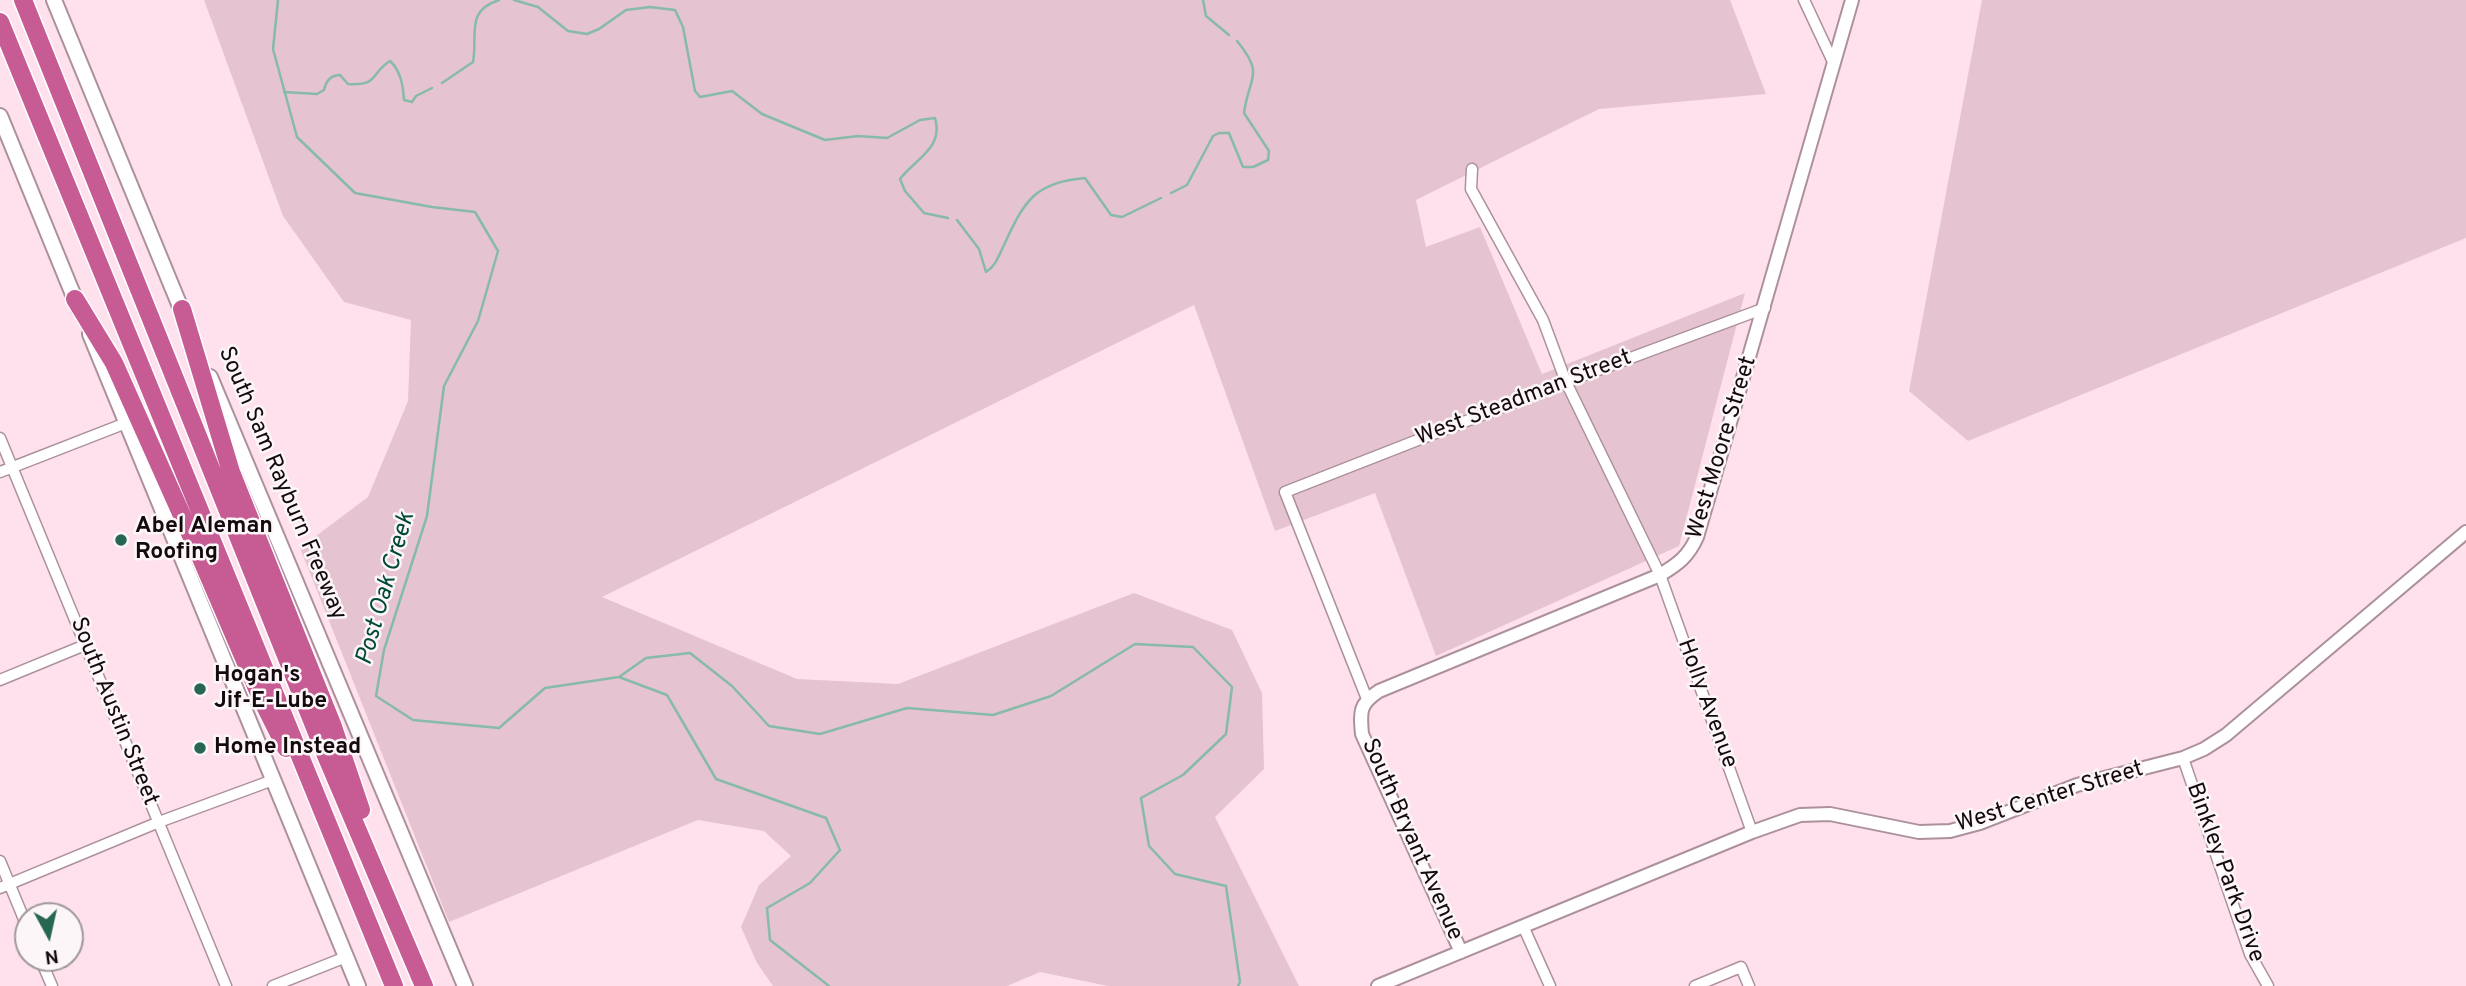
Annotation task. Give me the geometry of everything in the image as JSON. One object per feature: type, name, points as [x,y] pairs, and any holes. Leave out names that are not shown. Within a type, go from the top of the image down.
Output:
[{"type":"highway","points":[[23,0],[322,745],[424,986]]},
{"type":"highway","points":[[0,22],[394,986]]},
{"type":"highway","points":[[75,299],[114,363],[261,698],[338,849]]},
{"type":"highway","points":[[182,310],[231,472],[332,724],[399,922]]},
{"type":"main road","name":"South Sam Rayburn Freeway","points":[[54,0],[465,986]]},
{"type":"main road","points":[[0,116],[358,986]]},
{"type":"street","points":[[1804,0],[1834,64]]},
{"type":"street","name":"West Moore Street","points":[[1367,699],[1379,691],[1660,575],[1691,552],[1698,537],[1765,308],[1852,0]]},
{"type":"street","name":"Holly Avenue","points":[[1472,169],[1471,190],[1543,320],[1566,382],[1660,575],[1752,832]]},
{"type":"street","name":"West Steadman Street","points":[[1367,699],[1285,492],[1566,382],[1765,308]]},
{"type":"street","points":[[0,472],[126,423]]},
{"type":"street","name":"South Austin Street","points":[[0,438],[226,986]]},
{"type":"street","name":"West Center Street","points":[[1378,986],[1752,832],[1800,815],[1830,814],[1919,832],[1950,831],[1980,823],[2077,785],[2183,758],[2226,735],[2466,532]]},
{"type":"street","points":[[0,680],[85,645]]},
{"type":"street","name":"South Bryant Avenue","points":[[1367,699],[1360,712],[1362,734],[1461,952]]},
{"type":"street","name":"Binkley Park Drive","points":[[2183,758],[2250,954],[2267,986]]},
{"type":"street","points":[[4,886],[159,822],[273,780]]},
{"type":"street","points":[[0,861],[4,886],[14,904]]},
{"type":"street","points":[[1522,926],[1550,986]]},
{"type":"street","points":[[273,986],[346,957]]},
{"type":"street","points":[[1695,986],[1741,967],[1749,986]]},
{"type":"shaded area","points":[[204,0],[1730,0],[1766,94],[1599,109],[1416,200],[1426,247],[1480,227],[1542,374],[1745,293],[1679,546],[1436,656],[1375,493],[1275,531],[1194,305],[602,597],[797,679],[898,684],[1134,593],[1232,630],[1262,693],[1264,769],[1215,817],[1299,986],[1108,986],[1040,972],[1007,986],[773,986],[757,963],[741,927],[759,885],[791,856],[764,831],[698,820],[449,922],[300,548],[368,497],[408,401],[411,320],[344,302],[283,216]]},
{"type":"shaded area","points":[[1982,0],[2466,0],[2466,238],[1968,441],[1909,391]]},
{"type":"waterway","name":"Post Oak Creek","points":[[278,0],[273,49],[297,137],[355,193],[475,212],[498,251],[478,321],[444,386],[427,516],[384,650],[376,696],[413,720],[499,728],[545,688],[619,677],[667,695],[716,779],[826,818],[840,850],[810,883],[767,908],[770,940],[829,986]]},
{"type":"waterway","points":[[442,83],[473,62],[477,17],[481,10],[499,0]]},
{"type":"waterway","points":[[514,0],[538,7],[568,31],[587,34],[626,10],[650,7],[675,10],[683,27],[695,91],[700,97],[732,91],[762,114],[825,140],[858,136],[887,138],[920,120],[935,118],[937,128],[932,145],[900,179],[905,191],[924,213],[948,218]]},
{"type":"waterway","points":[[1203,0],[1206,16],[1229,35]]},
{"type":"waterway","points":[[1171,193],[1187,185],[1213,136],[1219,133],[1229,133],[1243,167],[1253,167],[1268,160],[1269,151],[1244,113],[1253,69],[1246,52],[1237,41]]},
{"type":"waterway","points":[[284,92],[317,94],[324,90],[329,79],[337,75],[348,84],[365,83],[374,78],[390,61],[399,74],[404,100],[412,102],[416,96],[432,88]]},
{"type":"waterway","points":[[957,220],[979,249],[986,272],[997,260],[1025,206],[1033,196],[1054,184],[1085,178],[1111,215],[1122,217],[1161,198]]},
{"type":"waterway","points":[[619,677],[646,658],[690,653],[732,686],[769,726],[820,734],[907,708],[993,715],[1051,696],[1135,644],[1193,647],[1232,687],[1226,734],[1183,775],[1141,798],[1149,846],[1175,874],[1226,886],[1240,982],[1238,986]]},
{"type":"place","name":"Abel Aleman Roofing","points":[[121,540]]},
{"type":"place","name":"Hogan's Jif-E-Lube","points":[[200,689]]},
{"type":"place","name":"Home Instead","points":[[200,748]]}]
